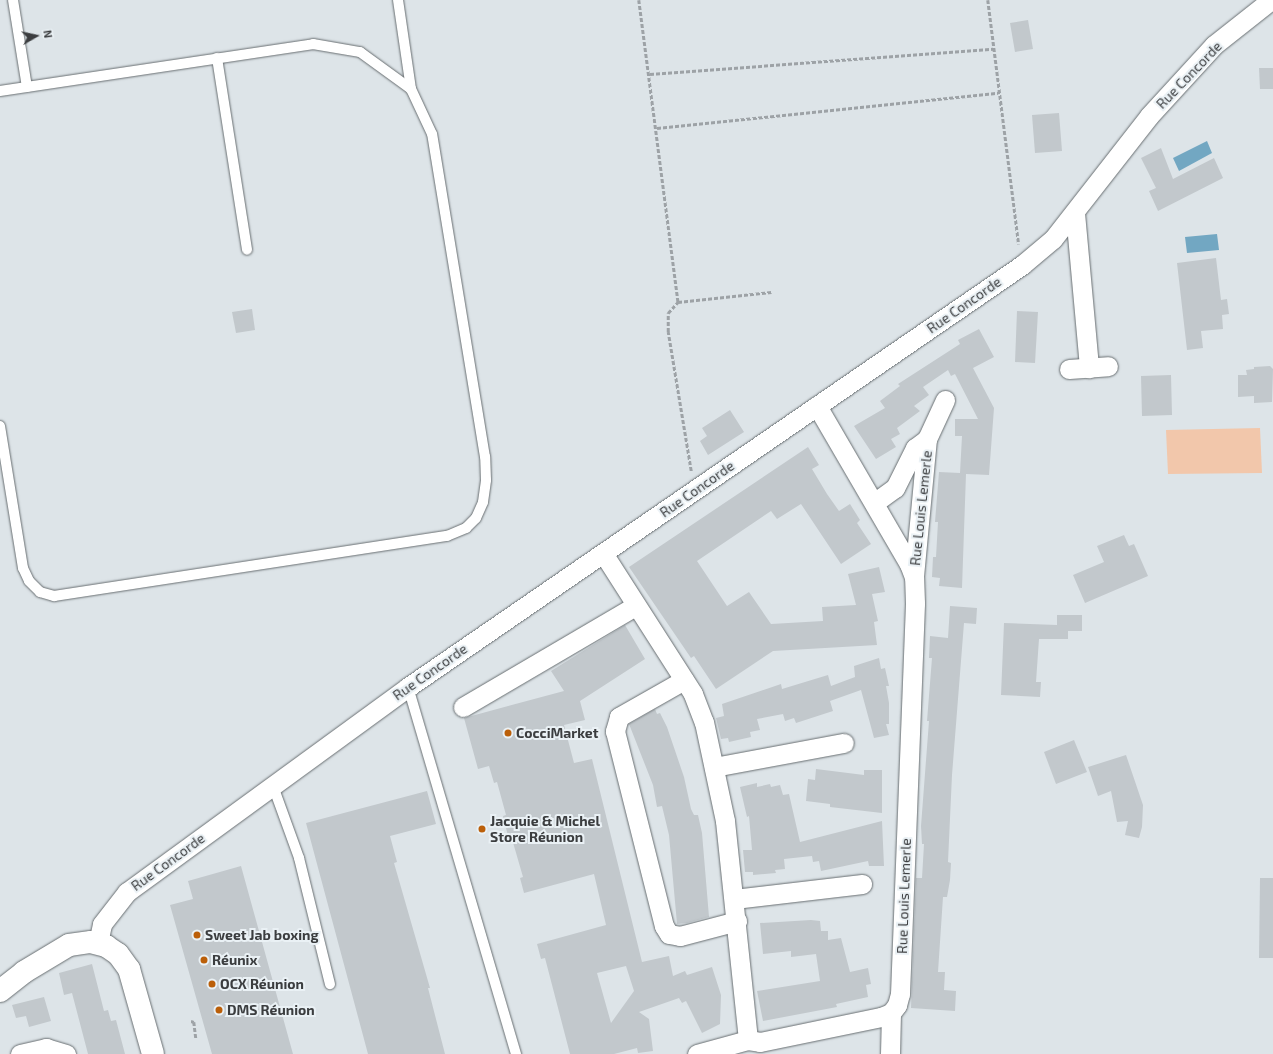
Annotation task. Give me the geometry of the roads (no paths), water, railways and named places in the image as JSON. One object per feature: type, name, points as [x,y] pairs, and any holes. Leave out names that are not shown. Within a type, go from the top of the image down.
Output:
[{"type":"main road","points":[[0,991],[24,972],[69,945],[98,943],[118,954],[128,969],[153,1054]]},
{"type":"main road","points":[[0,978],[24,972]]},
{"type":"street","name":"Rue Concorde","points":[[98,943],[102,924],[127,892],[408,687],[1022,265],[1053,239],[1154,111],[1214,45],[1271,0]]},
{"type":"street","points":[[1075,213],[1089,368]]},
{"type":"street","points":[[1069,369],[1108,366]]},
{"type":"street","name":"Rue Louis Lemerle","points":[[891,1013],[897,1005],[900,994],[915,604],[914,578],[927,439],[944,400]]},
{"type":"street","name":"Rue Louis Lemerle","points":[[817,406],[874,503],[914,578]]},
{"type":"street","name":"Rue Louis Lemerle","points":[[874,503],[895,488],[915,448],[927,439]]},
{"type":"street","points":[[603,553],[635,606],[684,680],[704,722],[725,821],[737,921],[748,1040]]},
{"type":"street","points":[[463,707],[635,606]]},
{"type":"street","points":[[684,680],[619,717],[615,731],[664,926],[669,934],[680,936],[737,921]]},
{"type":"street","points":[[714,767],[844,743]]},
{"type":"street","points":[[734,899],[862,884]]},
{"type":"street","points":[[697,1054],[748,1040],[760,1042],[891,1013],[890,1054]]},
{"type":"street","points":[[20,1054],[46,1048],[66,1054]]},
{"type":"lane","points":[[13,0],[27,86]]},
{"type":"lane","points":[[0,426],[23,568],[29,581],[40,592],[54,596],[447,536],[466,528],[476,518],[483,502],[486,480],[485,457],[432,134],[411,89],[398,0]]},
{"type":"lane","points":[[0,91],[313,44],[336,46],[360,52],[411,89]]},
{"type":"lane","points":[[217,58],[247,250]]},
{"type":"lane","points":[[408,687],[516,1054]]},
{"type":"lane","points":[[273,786],[299,858],[330,984]]},
{"type":"water","points":[[1207,141],[1212,153],[1179,171],[1173,158]]},
{"type":"water","points":[[1217,234],[1219,250],[1187,253],[1185,237]]},
{"type":"place","name":"CocciMarket","points":[[508,733]]},
{"type":"place","name":"Jacquie & Michel Store Réunion","points":[[482,829]]},
{"type":"place","name":"Sweet Jab boxing","points":[[197,935]]},
{"type":"place","name":"Réunix","points":[[204,960]]},
{"type":"place","name":"OCX Réunion","points":[[212,984]]},
{"type":"place","name":"DMS Réunion","points":[[219,1010]]}]
